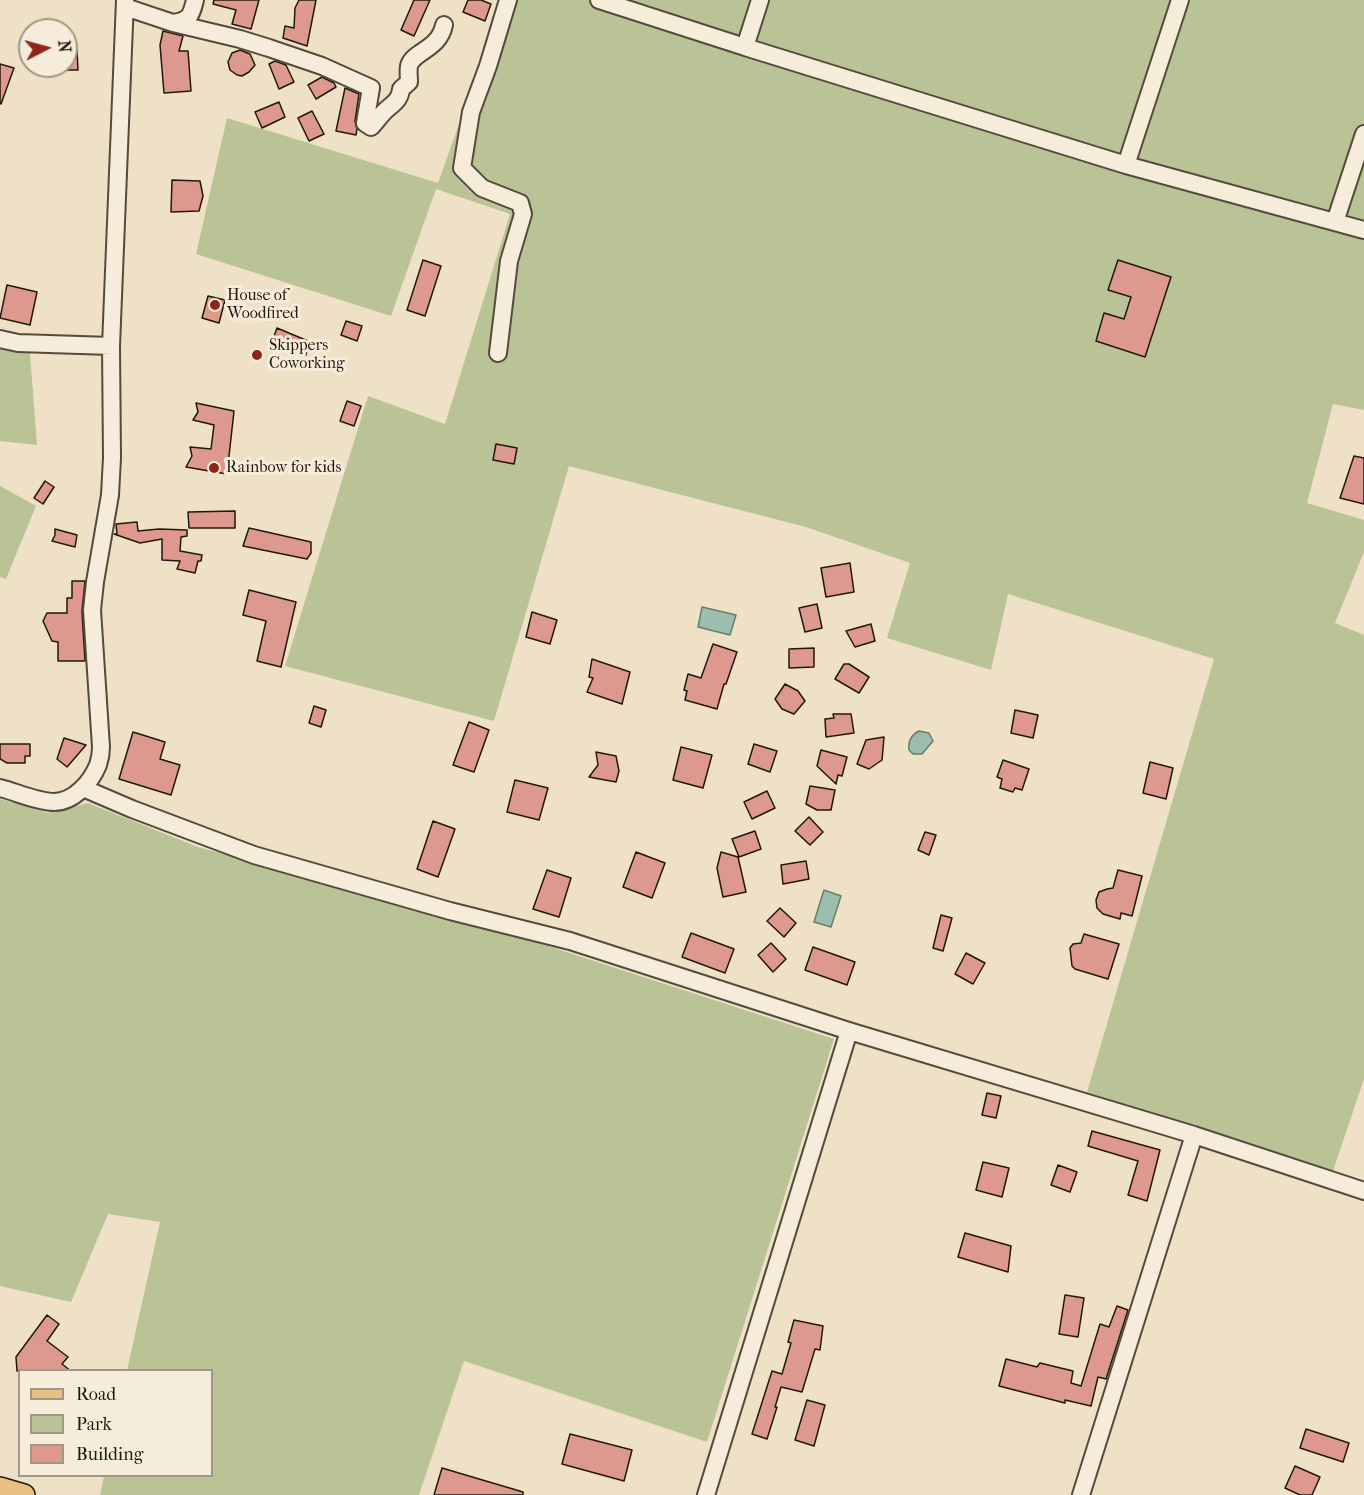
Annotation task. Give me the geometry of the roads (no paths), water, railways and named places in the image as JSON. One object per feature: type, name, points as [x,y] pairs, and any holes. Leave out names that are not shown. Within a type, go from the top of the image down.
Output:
[{"type":"main road","points":[[0,1488],[24,1495]]},
{"type":"street","points":[[173,23],[181,22],[190,15],[195,0]]},
{"type":"street","points":[[498,353],[509,261],[523,214],[520,203],[482,188],[462,168],[471,112],[508,0]]},
{"type":"street","points":[[599,0],[1126,165],[1364,230]]},
{"type":"street","points":[[745,47],[760,0]]},
{"type":"street","points":[[1126,165],[1180,0]]},
{"type":"street","points":[[0,788],[47,801],[67,800],[83,788],[99,764],[101,747],[92,610],[111,485],[111,346],[125,4],[173,23],[240,39],[322,66],[370,88],[365,123],[371,127],[396,102],[401,95],[401,89],[409,82],[409,66],[413,60],[435,43],[444,25]]},
{"type":"street","points":[[1335,222],[1364,134]]},
{"type":"street","points":[[0,339],[18,343],[111,346]]},
{"type":"street","points":[[83,788],[254,855],[450,911],[570,941],[849,1031],[1194,1135],[1364,1191]]},
{"type":"street","points":[[706,1495],[849,1031]]},
{"type":"street","points":[[1081,1495],[1194,1135]]},
{"type":"place","name":"House of Woodfired","points":[[215,305]]},
{"type":"place","name":"Skippers Coworking","points":[[257,355]]},
{"type":"place","name":"Rainbow for kids","points":[[214,468]]}]
